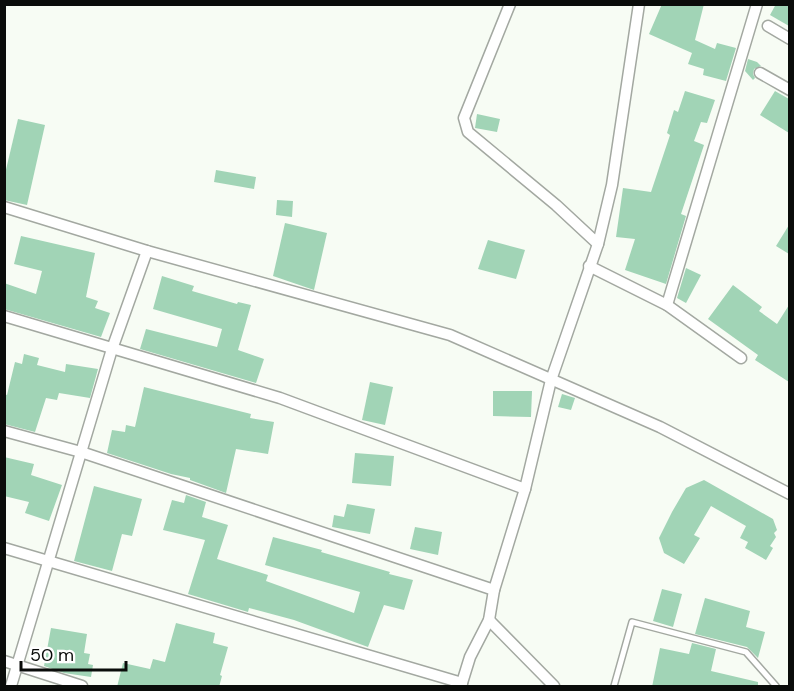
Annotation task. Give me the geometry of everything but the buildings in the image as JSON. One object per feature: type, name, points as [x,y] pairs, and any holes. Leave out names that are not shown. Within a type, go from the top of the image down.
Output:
[{"type":"street","points":[[510,4],[464,118],[464,124],[468,132],[556,205],[598,244]]},
{"type":"street","points":[[4,548],[462,685],[470,657],[489,620],[494,590],[525,489],[551,380],[598,244],[612,185],[639,4]]},
{"type":"street","points":[[667,305],[757,4]]},
{"type":"street","points":[[768,26],[789,39]]},
{"type":"street","points":[[760,73],[789,90]]},
{"type":"street","points":[[4,207],[147,251],[450,335],[660,427],[789,494]]},
{"type":"street","points":[[11,687],[112,349],[147,251]]},
{"type":"street","points":[[589,266],[667,305],[741,358]]},
{"type":"street","points":[[4,316],[280,398],[525,489]]},
{"type":"street","points":[[4,431],[81,452],[494,590]]},
{"type":"street","points":[[489,620],[554,687]]},
{"type":"street","points":[[4,661],[82,687]]},
{"type":"lane","points":[[614,687],[632,622],[746,651],[776,687]]}]
